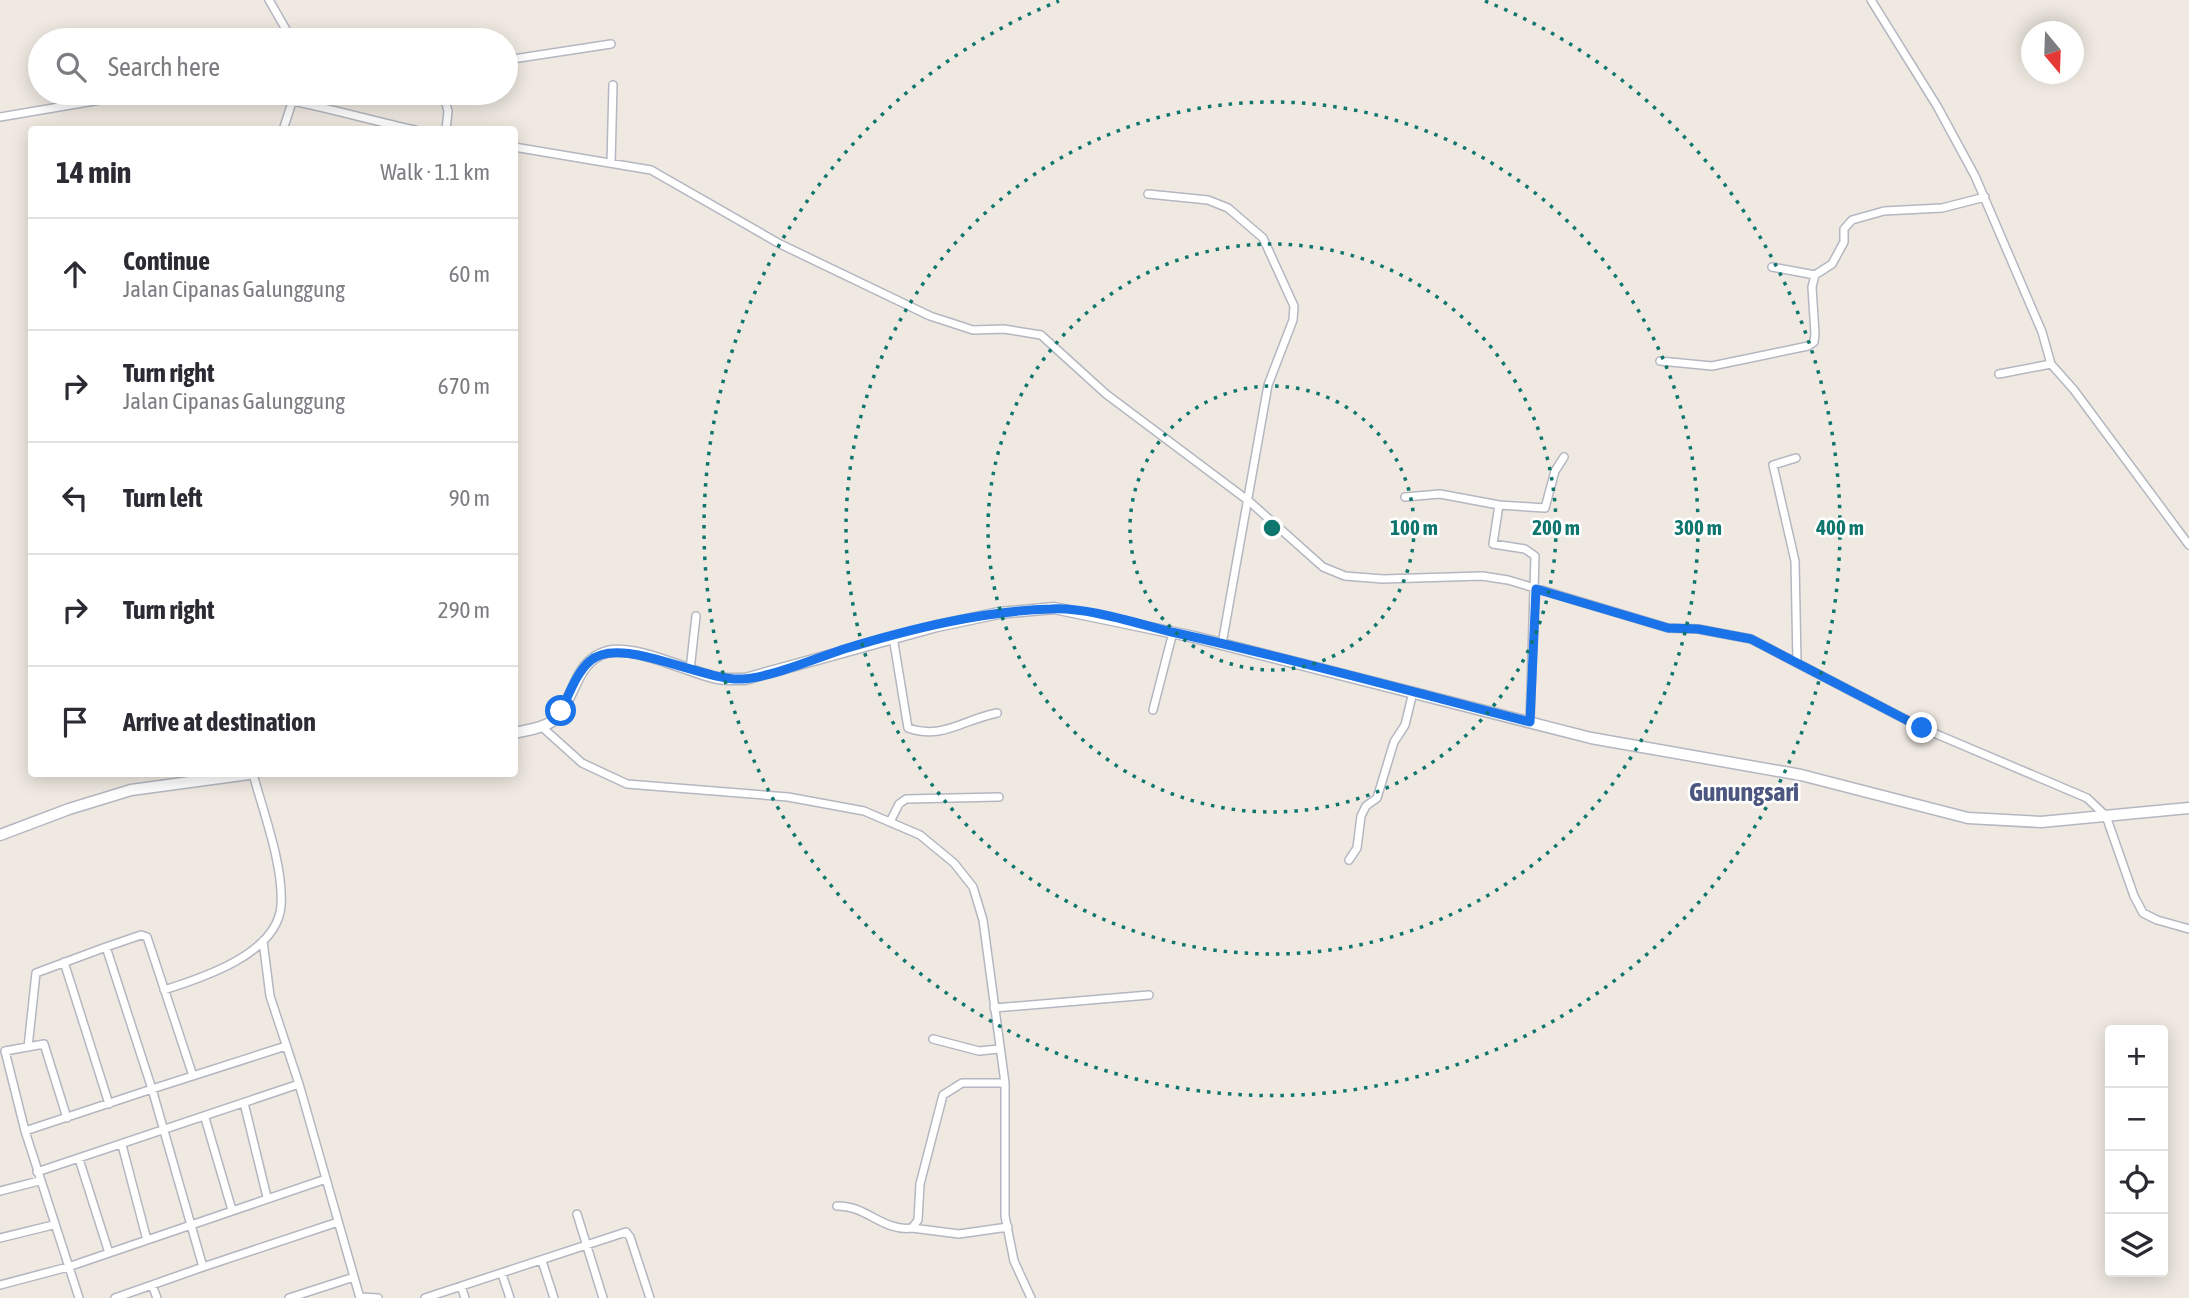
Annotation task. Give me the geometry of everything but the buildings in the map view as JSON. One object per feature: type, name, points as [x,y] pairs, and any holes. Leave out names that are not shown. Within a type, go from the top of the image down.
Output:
[{"type":"street","points":[[269,0],[285,28]]},
{"type":"street","points":[[1871,0],[1937,106],[1985,197],[2042,332],[2051,364],[2074,390],[2189,545]]},
{"type":"street","points":[[518,58],[611,44]]},
{"type":"street","points":[[611,163],[612,85]]},
{"type":"street","points":[[0,117],[70,105]]},
{"type":"street","points":[[284,126],[290,105]]},
{"type":"street","points":[[312,105],[322,110],[396,126]]},
{"type":"street","points":[[447,105],[449,111],[447,126]]},
{"type":"street","points":[[518,148],[651,170],[780,244],[930,316],[973,330],[1004,329],[1041,335],[1106,394],[1250,502],[1323,566],[1345,576],[1383,579],[1482,576],[1508,580],[1668,628],[1698,629],[1751,639],[1922,728],[2087,797],[2100,817],[2137,905],[2143,913],[2189,929]]},
{"type":"street","points":[[1147,194],[1208,200],[1228,208],[1263,238],[1292,299],[1293,320],[1268,385],[1250,502],[1222,644]]},
{"type":"street","points":[[1773,267],[1815,275],[1832,264],[1844,242],[1844,229],[1852,220],[1884,211],[1942,208],[1985,197]]},
{"type":"street","points":[[1660,361],[1712,366],[1808,346],[1814,341],[1815,334],[1812,288],[1815,275]]},
{"type":"street","points":[[1999,374],[2051,364]]},
{"type":"street","points":[[1405,497],[1440,494],[1499,505],[1545,508],[1555,471],[1564,457]]},
{"type":"street","points":[[1796,457],[1773,465],[1794,561],[1797,662]]},
{"type":"street","points":[[1499,505],[1493,544],[1532,552],[1536,561],[1530,722]]},
{"type":"street","points":[[518,732],[542,727],[561,711],[583,668],[592,658],[608,652],[640,654],[716,678],[745,679],[999,613],[1054,608],[1174,632],[1591,738],[1801,775],[1968,818],[2041,822],[2189,808]]},
{"type":"street","points":[[690,670],[696,616]]},
{"type":"street","points":[[1153,710],[1174,632]]},
{"type":"street","points":[[894,642],[908,728],[932,734],[973,718],[997,713]]},
{"type":"street","points":[[1349,860],[1357,848],[1361,816],[1377,798],[1394,742],[1405,725],[1413,692]]},
{"type":"street","points":[[542,727],[582,762],[628,784],[788,797],[864,811],[920,835],[954,863],[974,887],[982,920],[1005,1083],[1003,1160],[1007,1227],[1014,1261],[1031,1298]]},
{"type":"street","points":[[0,835],[69,809],[131,790],[228,777]]},
{"type":"street","points":[[164,990],[220,971],[263,941],[277,920],[281,906],[277,870],[252,777]]},
{"type":"street","points":[[890,822],[899,804],[906,799],[999,797]]},
{"type":"street","points":[[28,1047],[36,973],[141,935],[147,937],[193,1076]]},
{"type":"street","points":[[263,941],[270,996],[299,1084],[360,1297],[378,1298]]},
{"type":"street","points":[[106,947],[152,1089],[203,1267]]},
{"type":"street","points":[[64,962],[108,1104]]},
{"type":"street","points":[[994,1007],[1149,995]]},
{"type":"street","points":[[933,1039],[979,1051],[999,1049]]},
{"type":"street","points":[[66,1118],[46,1047],[39,1043],[3,1051],[39,1181],[79,1298]]},
{"type":"street","points":[[26,1131],[286,1046]]},
{"type":"street","points":[[912,1228],[918,1220],[920,1184],[943,1095],[962,1083],[1005,1083]]},
{"type":"street","points":[[37,1172],[164,1132],[299,1084]]},
{"type":"street","points":[[244,1103],[267,1198]]},
{"type":"street","points":[[205,1118],[232,1210]]},
{"type":"street","points":[[122,1145],[148,1240]]},
{"type":"street","points":[[79,1159],[108,1253]]},
{"type":"street","points":[[0,1285],[68,1267],[326,1179]]},
{"type":"street","points":[[0,1191],[39,1181]]},
{"type":"street","points":[[837,1206],[856,1208],[897,1230],[912,1228],[949,1234],[1007,1227]]},
{"type":"street","points":[[577,1214],[603,1298]]},
{"type":"street","points":[[115,1298],[338,1222]]},
{"type":"street","points":[[0,1238],[54,1226]]},
{"type":"street","points":[[425,1298],[623,1233],[629,1234],[650,1298]]},
{"type":"street","points":[[542,1261],[554,1298]]},
{"type":"street","points":[[502,1274],[510,1298]]},
{"type":"street","points":[[289,1298],[354,1277]]},
{"type":"street","points":[[152,1284],[157,1298]]},
{"type":"street","points":[[461,1286],[465,1298]]},
{"type":"district","name":"Gunungsari","points":[[1744,792]]},
{"type":"route","points":[[561,711],[583,668],[592,658],[608,652],[640,654],[716,678],[745,679],[855,646],[937,626],[999,613],[1054,608],[1108,617],[1194,637],[1530,722],[1536,589],[1668,628],[1698,629],[1751,639],[1922,728]]}]
